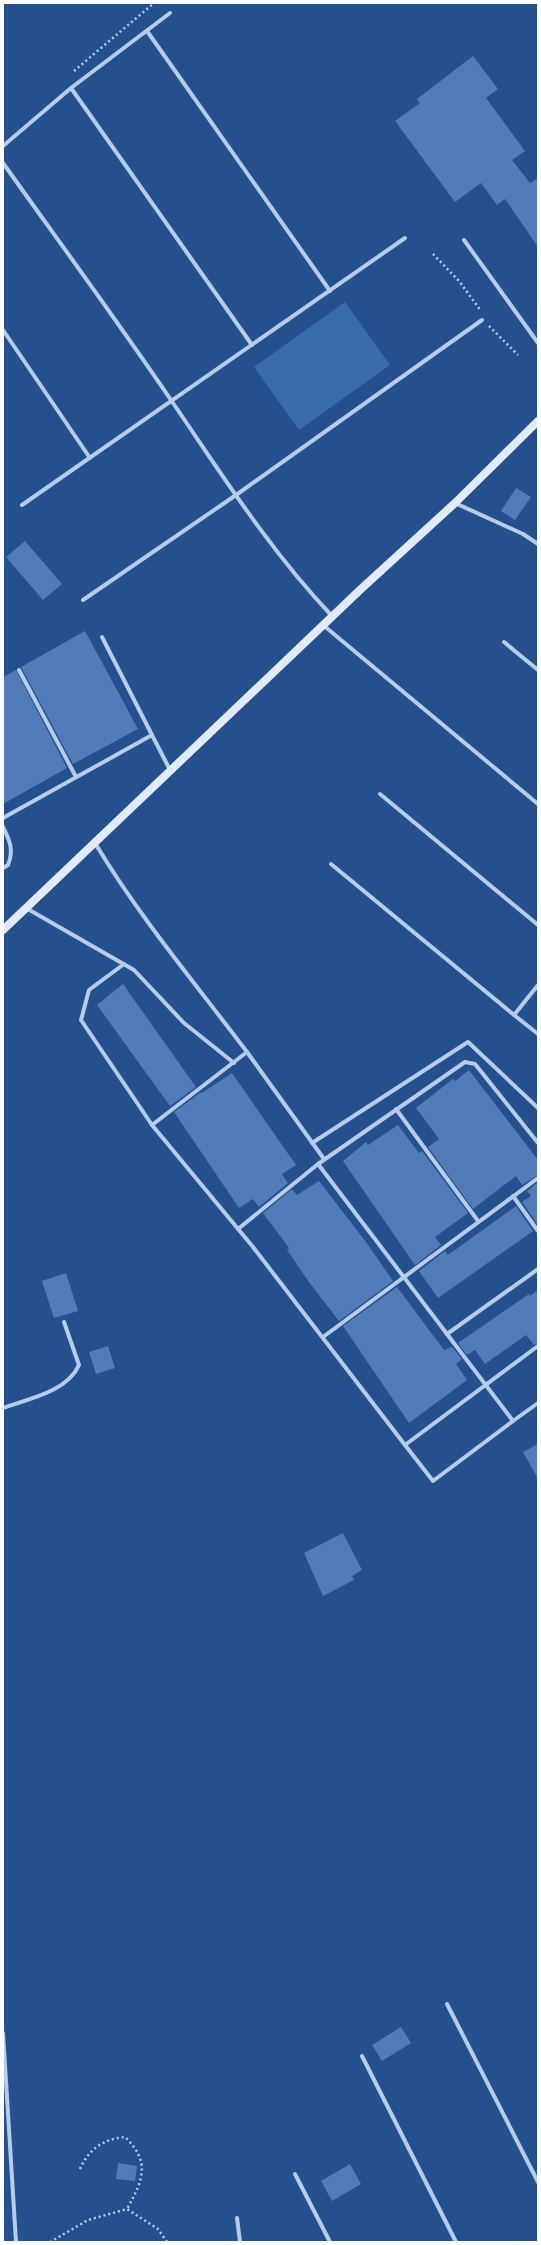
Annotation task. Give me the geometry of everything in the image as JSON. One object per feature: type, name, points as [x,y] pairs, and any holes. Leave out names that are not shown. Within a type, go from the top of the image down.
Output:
[{"type":"main road","points":[[3,930],[323,625],[455,503],[538,421]]},
{"type":"street","points":[[3,146],[71,88],[170,13]]},
{"type":"street","points":[[147,31],[330,291]]},
{"type":"street","points":[[71,88],[252,345]]},
{"type":"street","points":[[3,163],[172,401],[236,496],[308,591],[333,616]]},
{"type":"street","points":[[22,505],[406,238]]},
{"type":"street","points":[[464,240],[538,343]]},
{"type":"street","points":[[83,600],[236,496],[482,320]]},
{"type":"street","points":[[3,330],[90,458]]},
{"type":"street","points":[[455,503],[523,534],[538,544]]},
{"type":"street","points":[[323,625],[538,804]]},
{"type":"street","points":[[102,637],[152,736],[171,770]]},
{"type":"street","points":[[504,642],[538,670]]},
{"type":"street","points":[[19,670],[76,777]]},
{"type":"street","points":[[3,818],[152,736]]},
{"type":"street","points":[[380,794],[538,925]]},
{"type":"street","points":[[3,827],[12,844],[8,866],[3,868]]},
{"type":"street","points":[[94,843],[116,879],[180,968],[247,1052],[324,1160]]},
{"type":"street","points":[[331,864],[538,1034]]},
{"type":"street","points":[[26,908],[134,970],[184,1023],[234,1063]]},
{"type":"street","points":[[124,964],[88,990],[81,1020],[152,1125],[238,1229],[433,1481],[538,1402]]},
{"type":"street","points":[[514,1015],[538,985]]},
{"type":"street","points":[[312,1143],[468,1042],[538,1108]]},
{"type":"street","points":[[152,1125],[247,1052]]},
{"type":"street","points":[[238,1229],[318,1164],[465,1062],[475,1064],[538,1143]]},
{"type":"street","points":[[396,1109],[478,1221]]},
{"type":"street","points":[[318,1164],[512,1421]]},
{"type":"street","points":[[323,1337],[403,1276],[538,1178]]},
{"type":"street","points":[[512,1196],[538,1230]]},
{"type":"street","points":[[447,1334],[538,1269]]},
{"type":"street","points":[[3,1408],[60,1386],[75,1373],[79,1365],[64,1322]]},
{"type":"street","points":[[405,1445],[538,1346]]},
{"type":"street","points":[[447,2004],[538,2182]]},
{"type":"street","points":[[3,2033],[16,2242]]},
{"type":"street","points":[[362,2056],[456,2242]]},
{"type":"street","points":[[295,2174],[330,2242]]},
{"type":"street","points":[[237,2218],[240,2242]]},
{"type":"path","points":[[433,254],[459,281],[480,309],[482,320],[518,355]]},
{"type":"path","points":[[50,2242],[88,2220],[127,2209],[137,2190],[143,2165],[135,2147],[125,2137],[109,2139],[86,2156],[80,2169]]},
{"type":"path","points":[[127,2209],[158,2229],[167,2242]]},
{"type":"shaded area","points":[[345,302],[390,365],[299,430],[254,367]]},
{"type":"building","points":[[473,56],[498,89],[486,98],[525,151],[512,160],[530,183],[538,178],[538,247],[505,199],[497,205],[481,183],[455,202],[395,121],[420,103],[417,99]]},
{"type":"building","points":[[516,488],[531,497],[515,520],[501,511]]},
{"type":"building","points":[[25,541],[62,584],[43,600],[6,557]]},
{"type":"building","points":[[85,631],[138,729],[73,764],[21,667]]},
{"type":"building","points":[[16,670],[67,768],[3,804],[3,677]]},
{"type":"building","points":[[123,984],[196,1087],[170,1106],[97,1005]]},
{"type":"building","points":[[469,1070],[538,1160],[538,1175],[522,1185],[516,1176],[473,1209],[428,1147],[439,1139],[416,1108],[453,1079],[455,1081]]},
{"type":"building","points":[[232,1073],[296,1165],[282,1174],[288,1183],[259,1207],[253,1199],[239,1208],[174,1112],[200,1093]]},
{"type":"building","points":[[398,1125],[419,1153],[422,1151],[468,1213],[435,1237],[441,1245],[415,1265],[343,1161],[366,1142],[368,1145]]},
{"type":"building","points":[[319,1181],[366,1242],[393,1281],[339,1321],[309,1282],[287,1250],[289,1248],[263,1213],[292,1189],[297,1195]]},
{"type":"building","points":[[538,1182],[538,1225],[522,1202],[531,1196],[527,1191]]},
{"type":"building","points":[[516,1206],[533,1231],[438,1298],[419,1271],[445,1251],[448,1255]]},
{"type":"building","points":[[66,1273],[78,1311],[54,1318],[42,1281]]},
{"type":"building","points":[[397,1287],[444,1350],[452,1347],[462,1359],[456,1364],[467,1380],[409,1423],[343,1326]]},
{"type":"building","points":[[538,1290],[538,1343],[534,1345],[526,1335],[485,1364],[475,1350],[467,1355],[458,1343],[529,1294],[530,1296]]},
{"type":"building","points":[[108,1346],[115,1368],[96,1374],[89,1352]]},
{"type":"building","points":[[538,1444],[538,1479],[523,1452]]},
{"type":"building","points":[[343,1533],[362,1570],[352,1576],[354,1580],[323,1596],[304,1553]]},
{"type":"building","points":[[401,2027],[411,2043],[382,2061],[372,2045]]},
{"type":"building","points":[[118,2163],[137,2166],[135,2181],[116,2179]]},
{"type":"building","points":[[350,2164],[361,2184],[332,2201],[321,2181]]}]
